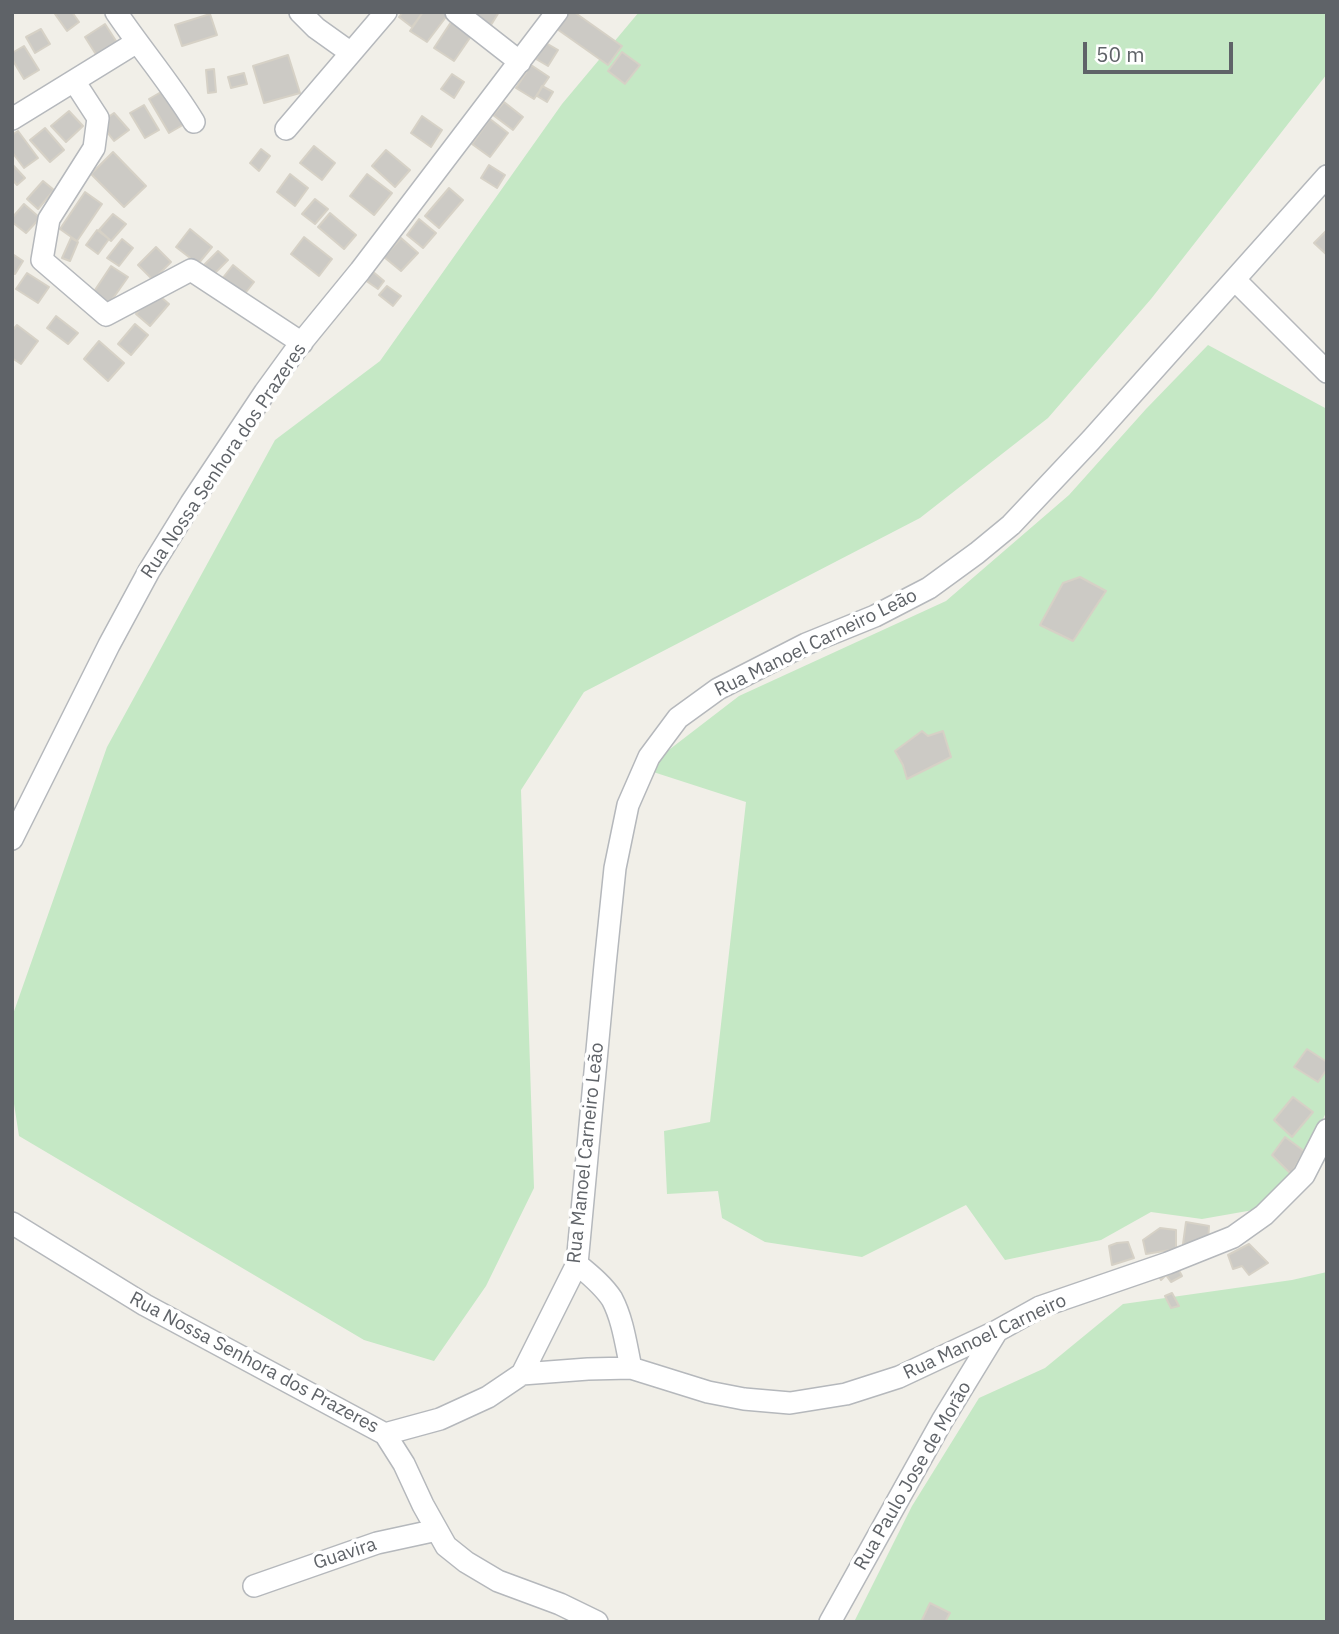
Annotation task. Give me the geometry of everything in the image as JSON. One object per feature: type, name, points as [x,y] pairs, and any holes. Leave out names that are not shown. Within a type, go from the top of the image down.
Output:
[{"type":"street","points":[[116,12],[194,122]]},
{"type":"street","points":[[300,12],[351,53]]},
{"type":"street","points":[[286,129],[386,12]]},
{"type":"street","points":[[456,12],[520,62]]},
{"type":"street","name":"Rua Nossa Senhora dos Prazeres","points":[[12,839],[109,645],[149,571],[191,503],[257,403],[557,12]]},
{"type":"street","points":[[12,119],[137,42]]},
{"type":"street","points":[[74,81],[99,118],[94,148],[49,219],[42,260],[106,316],[191,270],[302,343]]},
{"type":"street","name":"Rua Manoel Carneiro Leão","points":[[384,1434],[440,1419],[488,1397],[522,1374],[577,1264],[615,868],[628,805],[649,757],[678,718],[718,689],[806,644],[875,616],[929,588],[1011,525],[1327,176]]},
{"type":"street","points":[[1235,280],[1327,372]]},
{"type":"street","name":"Rua Manoel Carneiro","points":[[522,1374],[631,1368],[708,1392],[744,1398],[790,1403],[846,1394],[899,1377],[997,1331],[1040,1307],[1168,1263],[1233,1237],[1264,1215],[1304,1175],[1327,1130]]},
{"type":"street","name":"Rua Nossa Senhora dos Prazeres","points":[[12,1223],[145,1306],[384,1434],[404,1464],[446,1546],[466,1562],[498,1581],[560,1604],[597,1622]]},
{"type":"street","points":[[577,1264],[593,1277],[612,1300],[623,1327],[631,1368]]},
{"type":"street","name":"Rua Paulo Jose de Morão","points":[[830,1622],[942,1421],[997,1331]]},
{"type":"street","name":"Guavira","points":[[254,1586],[377,1543],[437,1530]]},
{"type":"green space","points":[[639,12],[1325,12],[1327,74],[1151,299],[1048,418],[920,518],[584,692],[521,790],[534,1188],[486,1286],[434,1361],[364,1340],[19,1136],[12,1091],[12,1017],[107,747],[275,440],[380,361],[562,104]]},
{"type":"green space","points":[[1208,345],[1327,409],[1327,1110],[1310,1148],[1277,1192],[1259,1209],[1202,1219],[1151,1212],[1101,1240],[1005,1260],[966,1205],[862,1257],[765,1242],[722,1218],[718,1191],[667,1194],[664,1131],[710,1122],[746,802],[644,769],[739,696],[946,601],[1069,495]]},
{"type":"green space","points":[[1327,1272],[1327,1622],[854,1622],[912,1506],[979,1398],[1045,1368],[1123,1304],[1292,1280]]},
{"type":"building","points":[[72,12],[79,22],[67,31],[55,14]]},
{"type":"building","points":[[403,12],[423,12],[412,27],[399,17]]},
{"type":"building","points":[[423,12],[449,13],[427,42],[410,31]]},
{"type":"building","points":[[470,12],[499,12],[491,25]]},
{"type":"building","points":[[569,12],[574,12],[622,46],[608,65],[557,29]]},
{"type":"building","points":[[210,14],[217,35],[182,46],[175,25]]},
{"type":"building","points":[[455,16],[476,29],[454,61],[434,48]]},
{"type":"building","points":[[105,24],[118,44],[97,56],[85,37]]},
{"type":"building","points":[[41,29],[50,44],[35,53],[26,37]]},
{"type":"building","points":[[546,43],[558,50],[548,66],[536,59]]},
{"type":"building","points":[[24,46],[39,70],[24,79],[12,59],[12,53]]},
{"type":"building","points":[[622,52],[640,65],[625,84],[608,71]]},
{"type":"building","points":[[288,55],[300,93],[264,103],[253,66]]},
{"type":"building","points":[[531,65],[549,77],[534,99],[516,88]]},
{"type":"building","points":[[214,69],[216,92],[208,93],[206,70]]},
{"type":"building","points":[[244,73],[247,84],[231,88],[228,77]]},
{"type":"building","points":[[452,74],[464,82],[454,98],[441,89]]},
{"type":"building","points":[[542,86],[553,92],[547,102],[537,96]]},
{"type":"building","points":[[168,88],[188,122],[169,133],[149,99]]},
{"type":"building","points":[[504,102],[523,117],[513,130],[493,115]]},
{"type":"building","points":[[144,105],[159,130],[145,138],[130,113]]},
{"type":"building","points":[[69,111],[83,126],[66,142],[51,126]]},
{"type":"building","points":[[114,113],[129,130],[114,141],[100,123]]},
{"type":"building","points":[[422,116],[442,130],[431,147],[411,133]]},
{"type":"building","points":[[490,119],[508,133],[490,157],[472,144]]},
{"type":"building","points":[[45,128],[64,150],[50,162],[30,140]]},
{"type":"building","points":[[18,131],[38,158],[24,168],[12,152],[12,135]]},
{"type":"building","points":[[314,146],[335,163],[322,180],[300,163]]},
{"type":"building","points":[[261,149],[270,156],[259,171],[250,163]]},
{"type":"building","points":[[386,150],[410,170],[395,187],[372,166]]},
{"type":"building","points":[[113,152],[146,186],[124,207],[91,174]]},
{"type":"building","points":[[12,164],[25,178],[17,185],[12,179]]},
{"type":"building","points":[[489,165],[505,175],[497,188],[481,178]]},
{"type":"building","points":[[290,174],[308,188],[295,206],[277,192]]},
{"type":"building","points":[[367,174],[392,193],[374,215],[350,196]]},
{"type":"building","points":[[43,181],[54,190],[38,209],[27,199]]},
{"type":"building","points":[[449,188],[463,200],[439,228],[425,216]]},
{"type":"building","points":[[85,192],[102,204],[77,241],[60,229]]},
{"type":"building","points":[[315,199],[328,209],[315,224],[302,214]]},
{"type":"building","points":[[24,204],[40,218],[26,233],[12,222],[12,218]]},
{"type":"building","points":[[330,213],[356,235],[344,249],[318,227]]},
{"type":"building","points":[[113,214],[126,224],[111,241],[99,230]]},
{"type":"building","points":[[419,219],[436,233],[423,248],[407,235]]},
{"type":"building","points":[[190,229],[212,247],[198,264],[176,247]]},
{"type":"building","points":[[97,230],[109,239],[98,254],[86,245]]},
{"type":"building","points":[[1327,230],[1327,255],[1314,243]]},
{"type":"building","points":[[304,237],[332,259],[319,276],[291,254]]},
{"type":"building","points":[[71,238],[78,242],[70,261],[62,258]]},
{"type":"building","points":[[401,238],[418,253],[401,271],[384,257]]},
{"type":"building","points":[[122,239],[133,248],[119,266],[107,258]]},
{"type":"building","points":[[156,247],[171,262],[153,280],[138,265]]},
{"type":"building","points":[[218,251],[228,260],[214,274],[204,265]]},
{"type":"building","points":[[14,255],[23,261],[15,274],[12,273]]},
{"type":"building","points":[[233,265],[254,282],[243,296],[222,279]]},
{"type":"building","points":[[111,266],[128,277],[109,304],[93,293]]},
{"type":"building","points":[[372,271],[384,281],[378,289],[365,280]]},
{"type":"building","points":[[27,273],[49,287],[38,303],[16,289]]},
{"type":"building","points":[[387,286],[401,296],[393,306],[379,295]]},
{"type":"building","points":[[155,292],[169,304],[150,326],[136,314]]},
{"type":"building","points":[[56,316],[78,333],[68,344],[47,328]]},
{"type":"building","points":[[135,324],[148,335],[131,355],[118,344]]},
{"type":"building","points":[[17,325],[38,341],[21,364],[12,358],[12,331]]},
{"type":"building","points":[[99,341],[124,363],[108,381],[84,359]]},
{"type":"building","points":[[1080,577],[1106,591],[1073,641],[1040,625],[1063,583]]},
{"type":"building","points":[[922,731],[928,736],[943,731],[951,757],[907,779],[895,751]]},
{"type":"building","points":[[1307,1049],[1327,1062],[1327,1069],[1318,1082],[1294,1067]]},
{"type":"building","points":[[1293,1097],[1313,1112],[1292,1137],[1274,1120]]},
{"type":"building","points":[[1285,1137],[1304,1151],[1291,1174],[1272,1155]]},
{"type":"building","points":[[1186,1222],[1209,1226],[1208,1242],[1183,1244]]},
{"type":"building","points":[[1160,1228],[1176,1230],[1176,1249],[1146,1254],[1143,1240]]},
{"type":"building","points":[[1128,1242],[1134,1258],[1112,1265],[1109,1246]]},
{"type":"building","points":[[1249,1244],[1268,1263],[1249,1275],[1242,1266],[1233,1269],[1228,1255]]},
{"type":"building","points":[[1176,1265],[1182,1276],[1171,1282],[1166,1275],[1161,1280],[1158,1273]]},
{"type":"building","points":[[1172,1293],[1179,1306],[1171,1308],[1165,1296]]},
{"type":"building","points":[[930,1603],[950,1613],[945,1622],[921,1622]]}]
